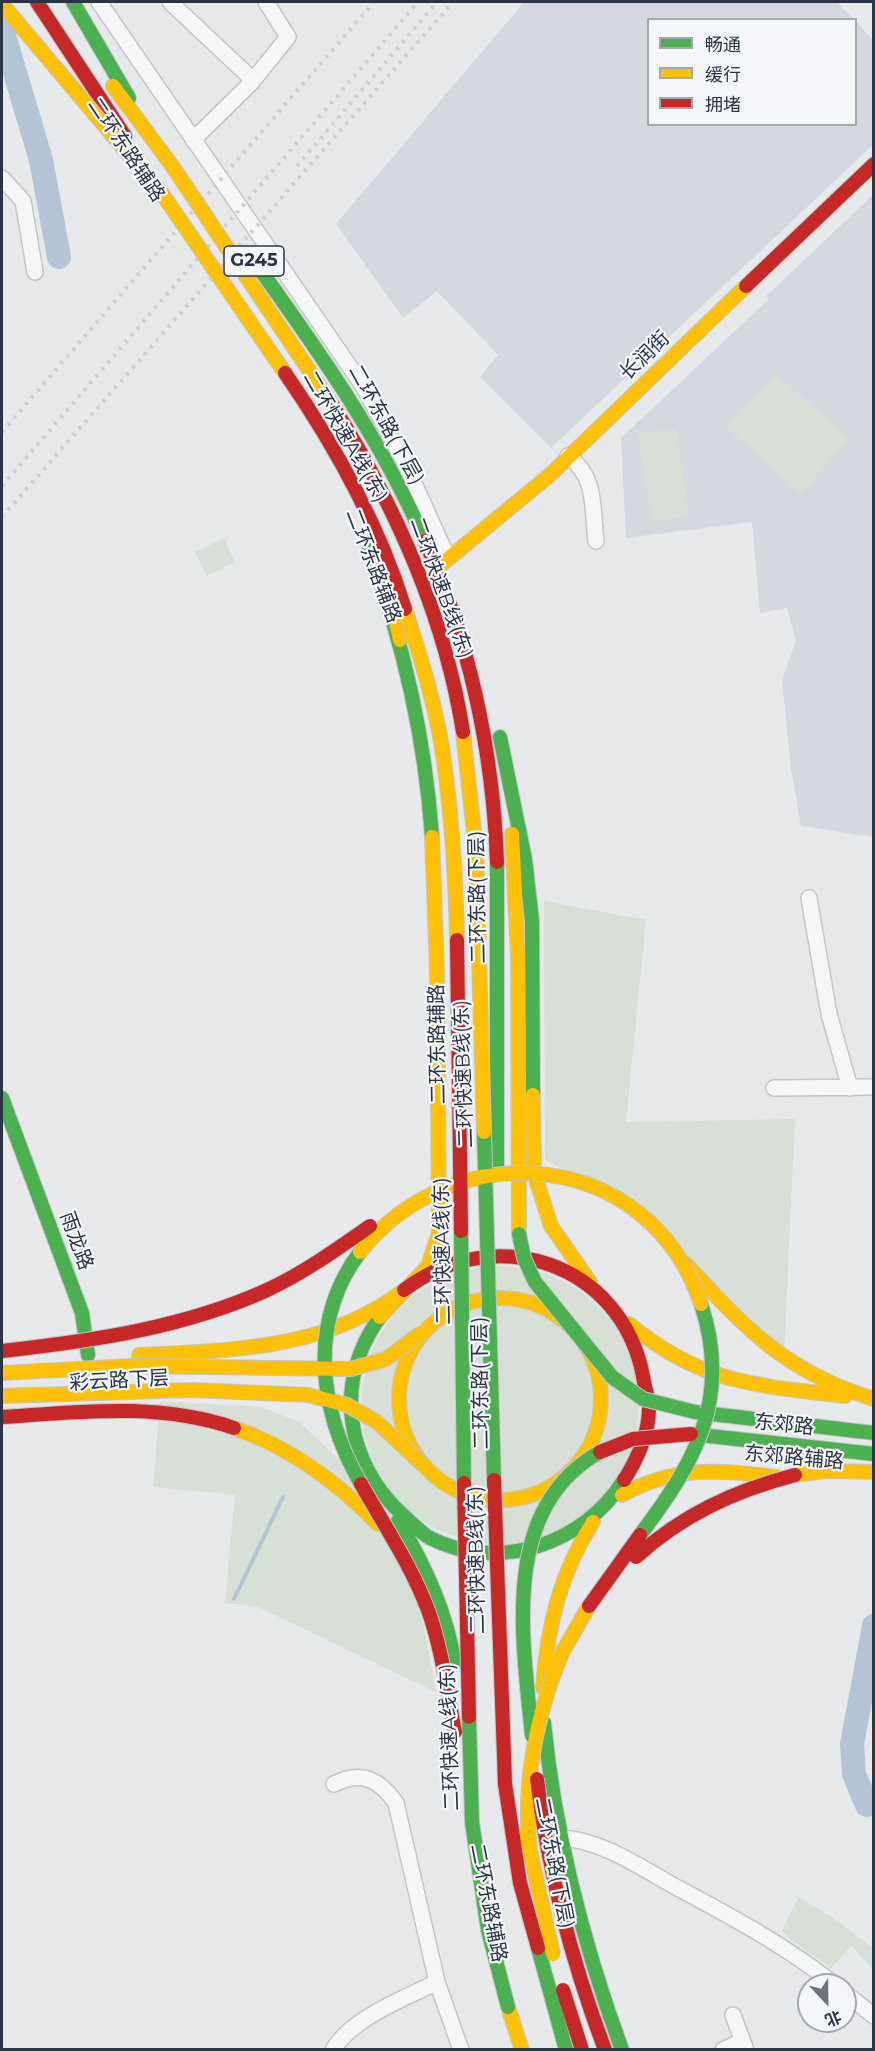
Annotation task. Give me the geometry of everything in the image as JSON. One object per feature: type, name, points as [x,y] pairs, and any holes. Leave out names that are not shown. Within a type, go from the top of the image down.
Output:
[{"type":"main road","name":"二环东路辅路","points":[[26,2],[301,412],[354,515],[381,580],[400,640],[421,726],[432,822],[437,983],[438,1222],[434,1258],[427,1270],[407,1288]]},
{"type":"main road","points":[[37,2],[163,195]]},
{"type":"main road","name":"二环东路(下层)","points":[[50,2],[167,175],[318,383],[374,479],[417,571],[448,664],[469,749],[477,835],[480,949],[480,1318],[484,1543],[492,1701],[503,1806],[515,1877],[536,1967],[564,2049]]},
{"type":"main road","points":[[75,2],[128,97],[173,167]]},
{"type":"main road","name":"二环东路(下层)","points":[[75,2],[171,148],[334,372],[391,471],[436,569],[466,659],[488,746],[495,814],[499,931],[497,1170],[504,1559],[510,1689],[522,1803],[538,1896],[561,1985],[582,2049]]},
{"type":"main road","points":[[2,4],[163,195]]},
{"type":"main road","points":[[66,18],[173,167]]},
{"type":"main road","name":"长润街","points":[[436,569],[447,557],[568,456],[873,164]]},
{"type":"main road","name":"二环快速B线(东)","points":[[173,167],[317,378],[369,463],[417,571],[456,691],[468,758],[476,850],[499,1678],[505,1784],[520,1883],[564,2049]]},
{"type":"main road","name":"二环快速A线(东)","points":[[163,195],[299,393],[364,507],[409,617],[426,675],[441,742],[454,864],[459,1019],[467,1659],[472,1822],[488,1930],[524,2049]]},
{"type":"main road","name":"G245","points":[[360,454],[374,480],[387,519],[391,594],[400,640]]},
{"type":"main road","name":"G245","points":[[391,471],[447,557],[455,575]]},
{"type":"main road","points":[[497,721],[524,850],[532,920],[533,1155],[538,1192],[552,1226],[571,1257],[624,1322],[640,1358],[647,1388],[648,1419],[640,1459],[631,1478],[590,1526],[579,1546],[556,1603],[549,1632],[543,1689],[545,1745],[560,1838],[579,1927],[622,2049]]},
{"type":"main road","points":[[500,736],[511,822],[518,937],[521,1246],[535,1282],[583,1342],[600,1375],[603,1414],[594,1443],[561,1482],[542,1514],[532,1539],[526,1568],[526,1639],[532,1734],[539,1797],[559,1915],[557,1964],[561,1985]]},
{"type":"main road","name":"雨龙路","points":[[2,1098],[82,1313],[92,1402]]},
{"type":"main road","points":[[2,1351],[129,1334],[161,1327],[235,1304],[297,1275],[413,1200],[476,1177],[505,1172],[543,1173],[572,1178],[600,1188],[626,1203],[749,1332],[772,1352],[829,1384],[873,1400]]},
{"type":"main road","points":[[442,1188],[400,1212],[361,1251],[336,1294],[325,1335],[325,1383],[337,1436],[367,1500],[421,1591],[436,1634],[472,1822]]},
{"type":"main road","points":[[604,1510],[576,1532],[548,1546],[521,1554],[494,1556],[446,1545],[425,1535],[407,1522],[380,1493],[365,1465],[355,1435],[350,1393],[360,1350],[371,1329],[387,1308],[407,1288],[431,1271],[455,1261],[481,1256],[506,1255],[531,1259],[561,1270],[595,1291],[640,1335],[678,1362],[708,1375],[743,1383],[873,1400]]},
{"type":"main road","points":[[558,2022],[529,1847],[530,1772],[538,1719],[563,1651],[589,1606],[676,1483],[701,1434],[709,1409],[713,1369],[707,1320],[698,1291],[677,1255]]},
{"type":"main road","name":"彩云路下层","points":[[2,1368],[224,1351],[284,1344],[332,1330],[367,1315],[407,1288]]},
{"type":"main road","points":[[2,1373],[133,1366],[351,1369],[386,1359],[438,1319],[458,1308],[491,1300],[508,1299],[525,1302],[557,1317],[583,1342]]},
{"type":"main road","points":[[421,1333],[405,1356],[397,1382],[396,1396],[407,1439],[423,1465]]},
{"type":"main road","name":"东郊路","points":[[583,1342],[612,1377],[631,1392],[658,1404],[695,1412],[873,1432]]},
{"type":"main road","points":[[2,1396],[180,1390],[308,1395],[346,1406],[377,1422],[433,1475],[459,1491],[490,1498],[536,1490],[576,1467]]},
{"type":"main road","name":"彩云路下层","points":[[2,1409],[92,1402],[239,1396],[288,1401],[323,1416],[347,1438],[380,1493]]},
{"type":"main road","points":[[2,1417],[140,1411],[193,1416],[221,1424],[259,1437],[293,1454],[354,1498],[394,1543]]},
{"type":"main road","name":"东郊路","points":[[576,1467],[601,1448],[623,1440],[662,1434],[691,1434],[873,1454]]},
{"type":"main road","name":"东郊路辅路","points":[[604,1510],[638,1485],[659,1476],[683,1471],[710,1470],[873,1485]]},
{"type":"main road","points":[[589,1606],[658,1537],[725,1496],[795,1474],[825,1471],[873,1472]]},
{"type":"main road","name":"二环东路辅路","points":[[380,1493],[417,1550],[434,1585],[448,1628],[458,1682],[466,1773],[481,1873],[502,1974],[524,2049]]},
{"type":"main road","points":[[522,1803],[526,1820],[546,1855],[552,1874]]},
{"type":"main road","points":[[556,1896],[582,1987],[605,2049]]},
{"type":"street","points":[[99,2],[363,386],[409,471],[447,557]]},
{"type":"street","points":[[170,2],[253,80]]},
{"type":"street","points":[[193,140],[253,80],[288,37],[266,2]]},
{"type":"street","points":[[2,178],[23,201],[35,272]]},
{"type":"street","points":[[568,456],[582,467],[590,483],[596,541]]},
{"type":"street","points":[[809,898],[830,1014],[850,1088]]},
{"type":"street","points":[[774,1088],[873,1087]]},
{"type":"street","points":[[334,1784],[350,1776],[370,1779],[387,1790],[396,1803],[437,1982],[461,2049]]},
{"type":"street","points":[[560,1838],[580,1841],[624,1858],[744,1923],[820,1973]]},
{"type":"street","points":[[333,2049],[338,2040],[352,2027],[437,1982]]},
{"type":"street","points":[[857,2003],[873,2016]]},
{"type":"street","points":[[723,2049],[744,2045],[733,2015]]},
{"type":"shaded area","points":[[524,2],[837,2],[853,18],[647,18],[647,126],[857,126],[857,22],[873,41],[873,145],[551,448],[480,377],[498,355],[437,291],[403,318],[336,224]]},
{"type":"shaded area","points":[[873,195],[873,837],[801,826],[791,769],[782,680],[796,641],[787,608],[760,613],[752,522],[626,538],[621,438],[769,299],[766,296]]},
{"type":"shaded area","points":[[775,373],[850,439],[801,494],[727,428]]},
{"type":"shaded area","points":[[676,428],[689,516],[652,522],[638,434]]},
{"type":"shaded area","points":[[224,538],[235,562],[207,576],[195,552]]},
{"type":"shaded area","points":[[544,901],[646,920],[626,1122],[795,1119],[784,1352],[623,1198],[545,1160]]},
{"type":"shaded area","points":[[514,1266],[553,1276],[566,1282],[588,1297],[608,1317],[629,1352],[637,1378],[639,1405],[637,1432],[623,1471],[608,1493],[588,1513],[566,1528],[527,1542],[486,1544],[447,1534],[434,1528],[412,1513],[392,1493],[377,1471],[363,1432],[361,1391],[371,1352],[377,1339],[392,1317],[412,1297],[434,1282],[473,1268]]},
{"type":"shaded area","points":[[160,1401],[261,1407],[299,1422],[349,1469],[410,1551],[436,1692],[258,1607],[225,1603],[235,1495],[153,1487]]},
{"type":"shaded area","points":[[799,1897],[830,1916],[873,1948],[873,1969],[851,1946],[831,1968],[789,1938],[782,1930]]},
{"type":"waterway","points":[[2,29],[41,160],[59,257]]},
{"type":"waterway","points":[[234,1599],[283,1497]]},
{"type":"waterway","points":[[867,1805],[854,1774],[852,1744],[874,1626]]},
{"type":"railway","points":[[2,432],[374,2]]},
{"type":"railway","points":[[2,486],[418,2]]},
{"type":"railway","points":[[297,166],[437,2]]},
{"type":"railway","points":[[2,517],[453,2]]},
{"type":"traffic: fast","points":[[73,2],[129,98]]},
{"type":"traffic: fast","points":[[249,254],[322,358],[367,428],[425,541]]},
{"type":"traffic: fast","points":[[369,550],[393,620],[411,691],[424,763],[432,837]]},
{"type":"traffic: fast","points":[[500,737],[525,859],[532,920],[533,1095]]},
{"type":"traffic: fast","points":[[497,862],[497,1169]]},
{"type":"traffic: fast","points":[[2,1098],[82,1313],[88,1355]]},
{"type":"traffic: fast","points":[[484,1132],[494,1480]]},
{"type":"traffic: fast","points":[[461,1231],[464,1483]]},
{"type":"traffic: fast","points":[[519,1234],[524,1258],[535,1282],[612,1377],[643,1399],[695,1412]]},
{"type":"traffic: fast","points":[[360,1252],[343,1279],[332,1308],[326,1337],[325,1367],[328,1397],[336,1427],[361,1484]]},
{"type":"traffic: fast","points":[[640,1535],[678,1481],[703,1427],[710,1399],[712,1369],[710,1338],[701,1304]]},
{"type":"traffic: fast","points":[[380,1317],[365,1342],[355,1369],[351,1396],[352,1422],[369,1473],[385,1496],[427,1536],[457,1548],[484,1553],[511,1552],[538,1546],[563,1536],[587,1521],[607,1502],[624,1480]]},
{"type":"traffic: fast","points":[[695,1412],[874,1433]]},
{"type":"traffic: fast","points":[[691,1434],[874,1454]]},
{"type":"traffic: fast","points":[[532,1736],[523,1619],[525,1579],[532,1541],[546,1506],[568,1476],[600,1452]]},
{"type":"traffic: fast","points":[[398,1521],[434,1590],[455,1664]]},
{"type":"traffic: fast","points":[[469,1717],[472,1822],[488,1930],[508,2007]]},
{"type":"traffic: fast","points":[[544,1723],[555,1807],[572,1889],[595,1970],[622,2050]]},
{"type":"traffic: fast","points":[[538,1948],[566,2050]]},
{"type":"traffic: slow","points":[[2,4],[163,195],[285,373]]},
{"type":"traffic: slow","points":[[113,86],[173,167]]},
{"type":"traffic: slow","points":[[173,167],[333,406]]},
{"type":"traffic: slow","points":[[436,569],[551,474],[746,286]]},
{"type":"traffic: slow","points":[[392,603],[400,640]]},
{"type":"traffic: slow","points":[[405,609],[428,684],[441,742],[455,873],[457,940]]},
{"type":"traffic: slow","points":[[463,732],[476,850],[484,1132]]},
{"type":"traffic: slow","points":[[512,834],[518,956],[519,1234]]},
{"type":"traffic: slow","points":[[380,1317],[428,1266],[439,1233],[437,969],[432,837]]},
{"type":"traffic: slow","points":[[533,1095],[534,1173],[551,1226],[590,1282]]},
{"type":"traffic: slow","points":[[360,1252],[401,1213],[448,1187],[498,1174],[548,1175],[597,1188],[640,1214],[676,1253],[701,1304]]},
{"type":"traffic: slow","points":[[686,1264],[728,1309],[792,1362],[816,1376],[874,1399]]},
{"type":"traffic: slow","points":[[139,1355],[244,1348],[311,1336],[343,1325],[374,1310],[404,1290]]},
{"type":"traffic: slow","points":[[490,1298],[510,1298],[529,1302],[548,1310],[572,1327],[593,1360],[599,1379],[601,1399],[599,1419],[593,1438],[572,1471],[548,1488],[529,1496],[510,1500],[490,1500],[471,1496],[452,1488],[428,1471],[411,1447],[403,1428],[399,1409],[399,1389],[403,1370],[411,1351],[428,1327],[452,1310],[471,1302],[490,1298]]},
{"type":"traffic: slow","points":[[629,1324],[681,1359],[706,1370],[756,1384],[845,1396]]},
{"type":"traffic: slow","points":[[2,1373],[133,1366],[351,1369],[386,1359],[421,1333]]},
{"type":"traffic: slow","points":[[2,1396],[192,1390],[308,1395],[347,1405],[377,1422],[423,1465]]},
{"type":"traffic: slow","points":[[234,1428],[274,1445],[312,1467],[378,1524]]},
{"type":"traffic: slow","points":[[795,1475],[825,1471],[874,1472]]},
{"type":"traffic: slow","points":[[622,1495],[642,1485],[679,1474],[716,1472],[777,1477]]},
{"type":"traffic: slow","points":[[543,1688],[548,1644],[557,1602],[572,1561],[593,1522]]},
{"type":"traffic: slow","points":[[554,1673],[563,1651],[589,1606]]},
{"type":"traffic: slow","points":[[530,1852],[528,1806],[532,1761],[540,1717],[554,1673]]},
{"type":"traffic: slow","points":[[526,1833],[553,1954]]},
{"type":"traffic: slow","points":[[508,2007],[522,2050]]},
{"type":"traffic: jam","points":[[37,2],[125,136]]},
{"type":"traffic: jam","points":[[746,286],[874,164]]},
{"type":"traffic: jam","points":[[285,373],[321,428],[354,486],[382,547],[405,609]]},
{"type":"traffic: jam","points":[[333,406],[377,482],[414,563],[444,646],[463,732]]},
{"type":"traffic: jam","points":[[425,541],[455,619],[476,698],[490,779],[497,862]]},
{"type":"traffic: jam","points":[[457,940],[461,1231]]},
{"type":"traffic: jam","points":[[2,1351],[103,1337],[202,1315],[265,1291],[292,1277],[332,1253],[370,1226]]},
{"type":"traffic: jam","points":[[404,1290],[439,1269],[476,1258],[513,1257],[549,1264],[581,1280],[609,1305],[630,1337],[643,1376],[649,1408],[645,1436],[638,1455],[624,1480]]},
{"type":"traffic: jam","points":[[2,1417],[90,1411],[148,1412],[205,1420],[234,1428]]},
{"type":"traffic: jam","points":[[600,1452],[633,1439],[691,1434]]},
{"type":"traffic: jam","points":[[636,1557],[672,1529],[710,1506],[751,1489],[795,1475]]},
{"type":"traffic: jam","points":[[494,1480],[505,1784],[520,1883],[538,1948]]},
{"type":"traffic: jam","points":[[464,1483],[469,1717]]},
{"type":"traffic: jam","points":[[361,1484],[405,1561],[428,1610],[441,1655],[455,1732]]},
{"type":"traffic: jam","points":[[589,1606],[640,1535]]},
{"type":"traffic: jam","points":[[537,1779],[548,1849],[563,1917],[582,1984],[605,2050]]},
{"type":"traffic: jam","points":[[563,1990],[582,2050]]}]
